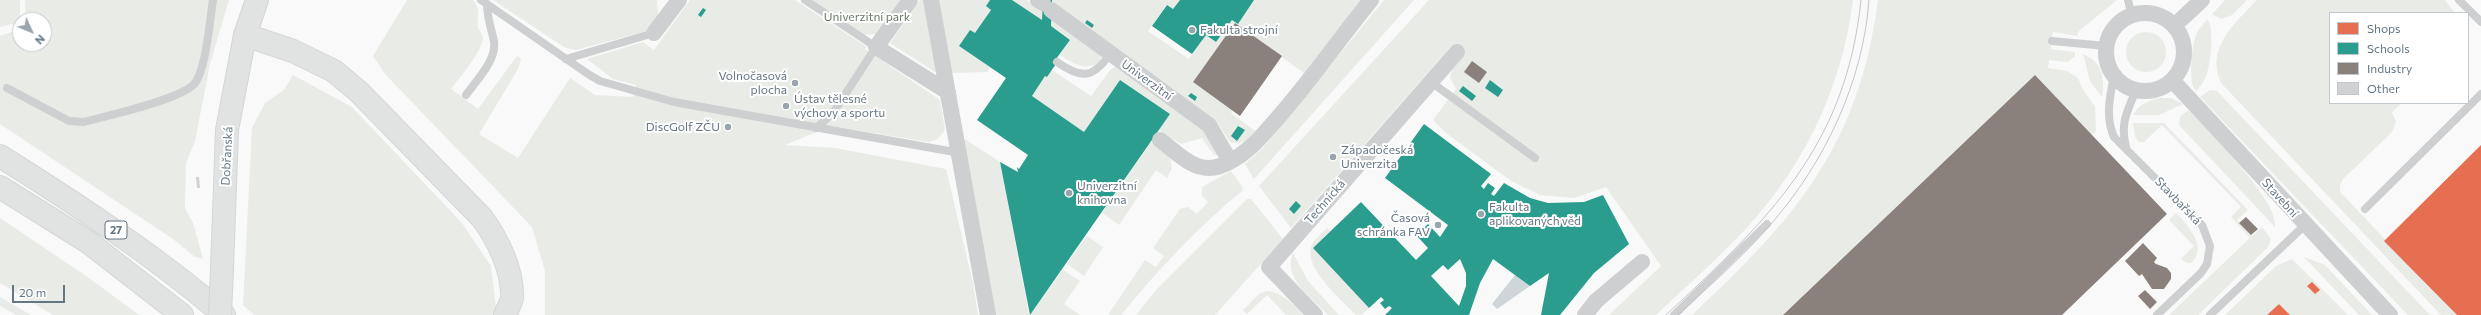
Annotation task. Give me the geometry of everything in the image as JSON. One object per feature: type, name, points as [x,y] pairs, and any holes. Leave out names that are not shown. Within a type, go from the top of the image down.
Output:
[{"type":"main road","name":"Dobřanská","points":[[220,315],[227,130],[245,35],[257,0]]},
{"type":"main road","points":[[245,35],[308,57],[334,71],[359,92],[430,163],[482,218],[495,236],[510,278],[510,310]]},
{"type":"main road","name":"27","points":[[0,156],[105,223],[157,260],[224,315]]},
{"type":"main road","name":"27","points":[[0,187],[88,242],[182,315]]},
{"type":"street","points":[[654,33],[679,0]]},
{"type":"street","points":[[910,0],[876,47],[948,92]]},
{"type":"street","points":[[932,0],[988,315]]},
{"type":"street","points":[[1160,140],[1193,165],[1209,168],[1230,161],[1255,143],[1370,0]]},
{"type":"street","points":[[2174,26],[2202,0]]},
{"type":"street","name":"Univerzitní","points":[[1044,4],[1209,125],[1230,161]]},
{"type":"street","points":[[2155,15],[2174,26],[2179,33],[2184,49],[2181,66],[2172,80],[2159,88],[2136,90],[2124,85],[2114,76],[2107,62],[2106,46],[2115,27],[2132,16],[2155,15]]},
{"type":"street","name":"Technická","points":[[1314,315],[1269,267],[1457,52]]},
{"type":"street","name":"Stavební","points":[[2172,80],[2305,226],[2390,315]]},
{"type":"street","points":[[1584,315],[1596,301],[1642,262]]},
{"type":"lane","points":[[7,88],[69,121],[84,122],[175,97],[190,88],[196,82],[201,70],[213,0]]},
{"type":"lane","points":[[805,0],[876,47],[833,114],[816,128]]},
{"type":"lane","points":[[2128,0],[2132,16]]},
{"type":"lane","points":[[2459,0],[2481,22]]},
{"type":"lane","points":[[484,2],[600,81],[674,102],[960,153]]},
{"type":"lane","points":[[466,95],[493,53],[494,42],[484,2]]},
{"type":"lane","points":[[566,59],[654,33]]},
{"type":"lane","points":[[2052,41],[2106,46]]},
{"type":"lane","points":[[1057,62],[1072,72],[1088,74],[1101,66],[1111,53]]},
{"type":"lane","name":"Stavbařská","points":[[2114,76],[2110,99],[2110,130],[2202,225],[2210,246],[2207,264],[2201,273],[2157,315]]},
{"type":"lane","points":[[1431,82],[1535,158]]},
{"type":"lane","points":[[2126,148],[2122,132],[2125,117],[2136,90]]},
{"type":"lane","points":[[2365,209],[2481,94]]},
{"type":"lane","points":[[1674,315],[1767,224]]},
{"type":"lane","points":[[2210,315],[2305,226]]},
{"type":"green space","points":[[0,0],[20,0],[20,12],[12,12],[12,24],[0,27]]},
{"type":"green space","points":[[25,0],[229,0],[210,64],[195,141],[186,163],[185,208],[193,223],[203,259],[195,257],[173,239],[0,124],[0,36],[12,32],[12,52],[52,52],[52,12],[26,12]]},
{"type":"green space","points":[[407,0],[473,0],[477,6],[478,27],[483,37],[482,43],[475,57],[451,89],[478,109],[517,56],[521,59],[518,69],[479,134],[518,158],[570,78],[595,95],[633,97],[636,85],[613,79],[587,59],[643,42],[654,50],[690,0],[795,0],[867,47],[865,49],[940,100],[945,130],[938,139],[929,142],[831,126],[785,145],[835,148],[946,169],[973,283],[978,315],[545,315],[545,271],[532,227],[385,74],[373,56]]},
{"type":"green space","points":[[493,0],[657,0],[658,15],[647,31],[576,50],[564,47]]},
{"type":"green space","name":"Univerzitní park","points":[[810,0],[900,0],[876,34],[863,35]]},
{"type":"green space","points":[[920,0],[925,0],[941,76],[890,43]]},
{"type":"green space","points":[[937,0],[990,0],[986,6],[991,10],[975,33],[970,30],[959,46],[990,68],[987,72],[950,73]]},
{"type":"green space","points":[[1012,0],[1027,0],[1100,52],[1101,59],[1092,66],[1081,66],[1060,55],[1070,40]]},
{"type":"green space","points":[[1047,0],[1180,0],[1173,9],[1166,5],[1148,31],[1189,59],[1206,35],[1216,42],[1232,20],[1238,23],[1254,0],[1362,0],[1304,73],[1235,23],[1193,82],[1233,110],[1231,113],[1255,131],[1244,141],[1234,143],[1230,142],[1215,119]]},
{"type":"green space","points":[[1384,0],[1414,0],[1254,179],[1245,164],[1262,149]]},
{"type":"green space","points":[[1429,0],[1853,0],[1839,67],[1828,99],[1814,130],[1780,188],[1759,215],[1735,240],[1656,315],[1609,315],[1661,266],[1606,187],[1574,198],[1540,195],[1511,181],[1446,133],[1433,120],[1456,89],[1450,77],[1452,70],[1463,57],[1451,46],[1291,228],[1259,186]]},
{"type":"green space","points":[[1878,0],[2117,0],[2079,31],[2077,36],[2053,32],[2051,49],[2075,52],[2075,56],[2068,62],[2049,60],[2048,68],[2067,71],[2078,78],[2082,88],[2095,107],[2096,131],[2092,135],[2035,75],[1783,315],[1692,315],[1762,246],[1791,212],[1816,176],[1838,139],[1855,97],[1869,52]]},
{"type":"green space","points":[[2225,0],[2247,0],[2232,15],[2221,19],[2212,14]]},
{"type":"green space","points":[[2257,0],[2445,0],[2454,12],[2329,12],[2329,104],[2401,104],[2392,112],[2396,122],[2392,132],[2343,179],[2340,185],[2340,192],[2457,315],[2441,315],[2221,83],[2217,70],[2217,58],[2220,47],[2225,37]]},
{"type":"green space","points":[[2207,19],[2211,30],[2209,65],[2205,78],[2196,91],[2193,86],[2191,72],[2194,40]]},
{"type":"green space","points":[[2150,32],[2157,35],[2163,41],[2166,52],[2165,60],[2157,69],[2150,72],[2142,72],[2135,69],[2127,60],[2126,48],[2129,41],[2138,33]]},
{"type":"green space","points":[[2083,54],[2099,66],[2103,77],[2102,97],[2090,81]]},
{"type":"green space","points":[[1117,66],[1206,128],[1222,154],[1214,155],[1202,138],[1181,144],[1159,130],[1170,114],[1120,80],[1084,132],[1032,96],[1045,76],[1047,77],[1052,70],[1091,96],[1111,69]]},
{"type":"green space","points":[[293,75],[352,107],[462,223],[491,266],[496,308],[494,315],[254,315],[243,305],[252,128],[265,103],[284,90]]},
{"type":"green space","points":[[2210,90],[2217,91],[2430,315],[2408,315],[2200,97]]},
{"type":"green space","points":[[2160,98],[2171,98],[2183,104],[2159,115],[2133,115],[2138,108],[2145,103]]},
{"type":"green space","points":[[2188,110],[2225,149],[2255,184],[2266,201],[2273,216],[2275,227],[2179,125],[2180,117]]},
{"type":"green space","points":[[2133,123],[2164,123],[2248,210],[2237,220],[2252,236],[2262,227],[2271,239],[2268,247],[2198,315],[2169,315],[2250,238],[2231,217],[2241,207],[2162,125],[2144,142],[2139,142],[2135,137]]},
{"type":"green space","points":[[960,136],[1000,162],[1029,315],[991,315]]},
{"type":"green space","points":[[1152,141],[1169,154],[1172,168],[1167,178],[1156,170],[1119,225],[1102,213]]},
{"type":"green space","points":[[1231,171],[1243,188],[1242,191],[1225,205],[1178,250],[1121,315],[1108,315],[1145,260],[1156,267],[1164,256],[1153,248],[1180,209],[1188,207],[1197,214],[1208,202],[1202,196],[1202,187]]},
{"type":"green space","points":[[1247,199],[1251,199],[1283,239],[1215,315],[1136,315],[1157,289]]},
{"type":"green space","points":[[2176,213],[2186,223],[2197,243],[2198,250],[2196,257],[2191,263],[2187,263],[2181,259],[2194,246],[2169,220]]},
{"type":"green space","points":[[0,218],[89,278],[139,315],[53,315],[0,283]]},
{"type":"green space","points":[[1327,228],[1330,231],[1313,248],[1369,308],[1361,315],[1356,315],[1334,293],[1319,275],[1314,265],[1311,256],[1312,244],[1315,239]]},
{"type":"green space","points":[[1087,236],[1103,247],[1084,276],[1067,264]]},
{"type":"green space","points":[[1293,253],[1308,281],[1339,315],[1328,315],[1307,295],[1295,279],[1291,262]]},
{"type":"green space","points":[[2304,257],[2325,265],[2372,315],[2359,315]]},
{"type":"green space","points":[[2292,259],[2348,315],[2290,315],[2279,304],[2267,315],[2225,315],[2276,266]]},
{"type":"green space","points":[[1063,270],[1080,281],[1064,304],[1080,315],[1030,315]]},
{"type":"green space","points":[[1266,291],[1283,296],[1303,315],[1286,315],[1267,295],[1247,314],[1243,310],[1259,294]]},
{"type":"green space","points":[[0,297],[31,315],[16,315],[0,306]]},
{"type":"shaded area","points":[[1515,275],[1530,286],[1497,309],[1492,304]]},
{"type":"building: Shops","points":[[2481,145],[2481,315],[2457,315],[2384,241]]},
{"type":"building: Shops","points":[[2312,282],[2320,290],[2315,294],[2307,286]]},
{"type":"building: Shops","points":[[2279,304],[2290,315],[2267,315]]},
{"type":"building: Schools","name":"Univerzitní knihovna","points":[[990,0],[1012,0],[1042,20],[1043,0],[1052,0],[1051,26],[1070,40],[1056,59],[1058,61],[1047,77],[1045,76],[1032,96],[1084,132],[1120,80],[1170,114],[1030,315],[1000,162],[1018,172],[1017,167],[1019,169],[1028,155],[977,120],[1006,78],[959,46],[970,30],[975,33],[991,10],[986,6]]},
{"type":"building: Schools","name":"Fakulta strojní","points":[[1180,0],[1254,0],[1238,24],[1232,20],[1216,42],[1206,35],[1192,54],[1152,26],[1167,5],[1173,9]]},
{"type":"building: Schools","points":[[703,8],[706,10],[701,17],[698,15]]},
{"type":"building: Schools","points":[[1087,20],[1094,25],[1092,28],[1085,23]]},
{"type":"building: Schools","points":[[1490,80],[1503,90],[1498,97],[1485,88]]},
{"type":"building: Schools","points":[[1463,86],[1476,96],[1472,101],[1459,91]]},
{"type":"building: Schools","points":[[1191,93],[1197,97],[1195,101],[1188,96]]},
{"type":"building: Schools","name":"Fakulta aplikovaných věd","points":[[1424,124],[1491,174],[1481,186],[1484,189],[1488,183],[1495,188],[1491,194],[1494,196],[1504,183],[1530,198],[1548,203],[1584,202],[1603,195],[1629,244],[1594,273],[1560,315],[1541,315],[1549,273],[1530,286],[1493,259],[1480,283],[1469,315],[1385,315],[1392,308],[1389,306],[1385,309],[1380,303],[1384,300],[1381,297],[1369,308],[1313,248],[1361,202],[1416,260],[1428,248],[1416,235],[1428,224],[1440,237],[1448,225],[1385,178]],"holes":[[[1460,259],[1466,273],[1466,286],[1459,306],[1431,276],[1443,265],[1448,270]]]},
{"type":"building: Schools","points":[[1238,126],[1245,130],[1237,141],[1231,136]]},
{"type":"building: Schools","points":[[1296,201],[1301,206],[1294,214],[1289,209]]},
{"type":"building: Industry","points":[[1235,23],[1282,56],[1240,116],[1193,82]]},
{"type":"building: Industry","points":[[1472,61],[1487,72],[1479,83],[1464,72]]},
{"type":"building: Industry","points":[[2035,75],[2167,214],[2062,315],[1783,315]]},
{"type":"building: Industry","points":[[2246,217],[2258,229],[2251,235],[2239,223]]},
{"type":"building: Industry","points":[[2143,243],[2157,258],[2154,262],[2167,268],[2171,273],[2171,279],[2164,289],[2152,289],[2142,274],[2139,276],[2125,261]]},
{"type":"building: Industry","points":[[2145,290],[2157,302],[2150,309],[2138,296]]},
{"type":"building: Other","points":[[196,177],[199,177],[200,188],[197,188]]},
{"type":"tram line","points":[[1666,315],[1703,280],[1769,212],[1796,177],[1820,139],[1839,98],[1852,52],[1861,0]]},
{"type":"tram line","points":[[1678,315],[1726,271],[1771,224],[1790,200],[1824,148],[1850,91],[1859,61],[1869,0]]},
{"type":"place","name":"Fakulta strojní","points":[[1192,30]]},
{"type":"place","name":"Volnočasová plocha","points":[[795,83]]},
{"type":"place","name":"Ústav tělesné výchovy a sportu","points":[[786,106]]},
{"type":"place","name":"DiscGolf ZČU","points":[[728,127]]},
{"type":"place","name":"Západočeská Univerzita","points":[[1333,157]]},
{"type":"place","name":"Univerzitní knihovna","points":[[1069,193]]},
{"type":"place","name":"Fakulta aplikovaných věd","points":[[1481,214]]},
{"type":"place","name":"Časová schránka FAV","points":[[1438,225]]}]
